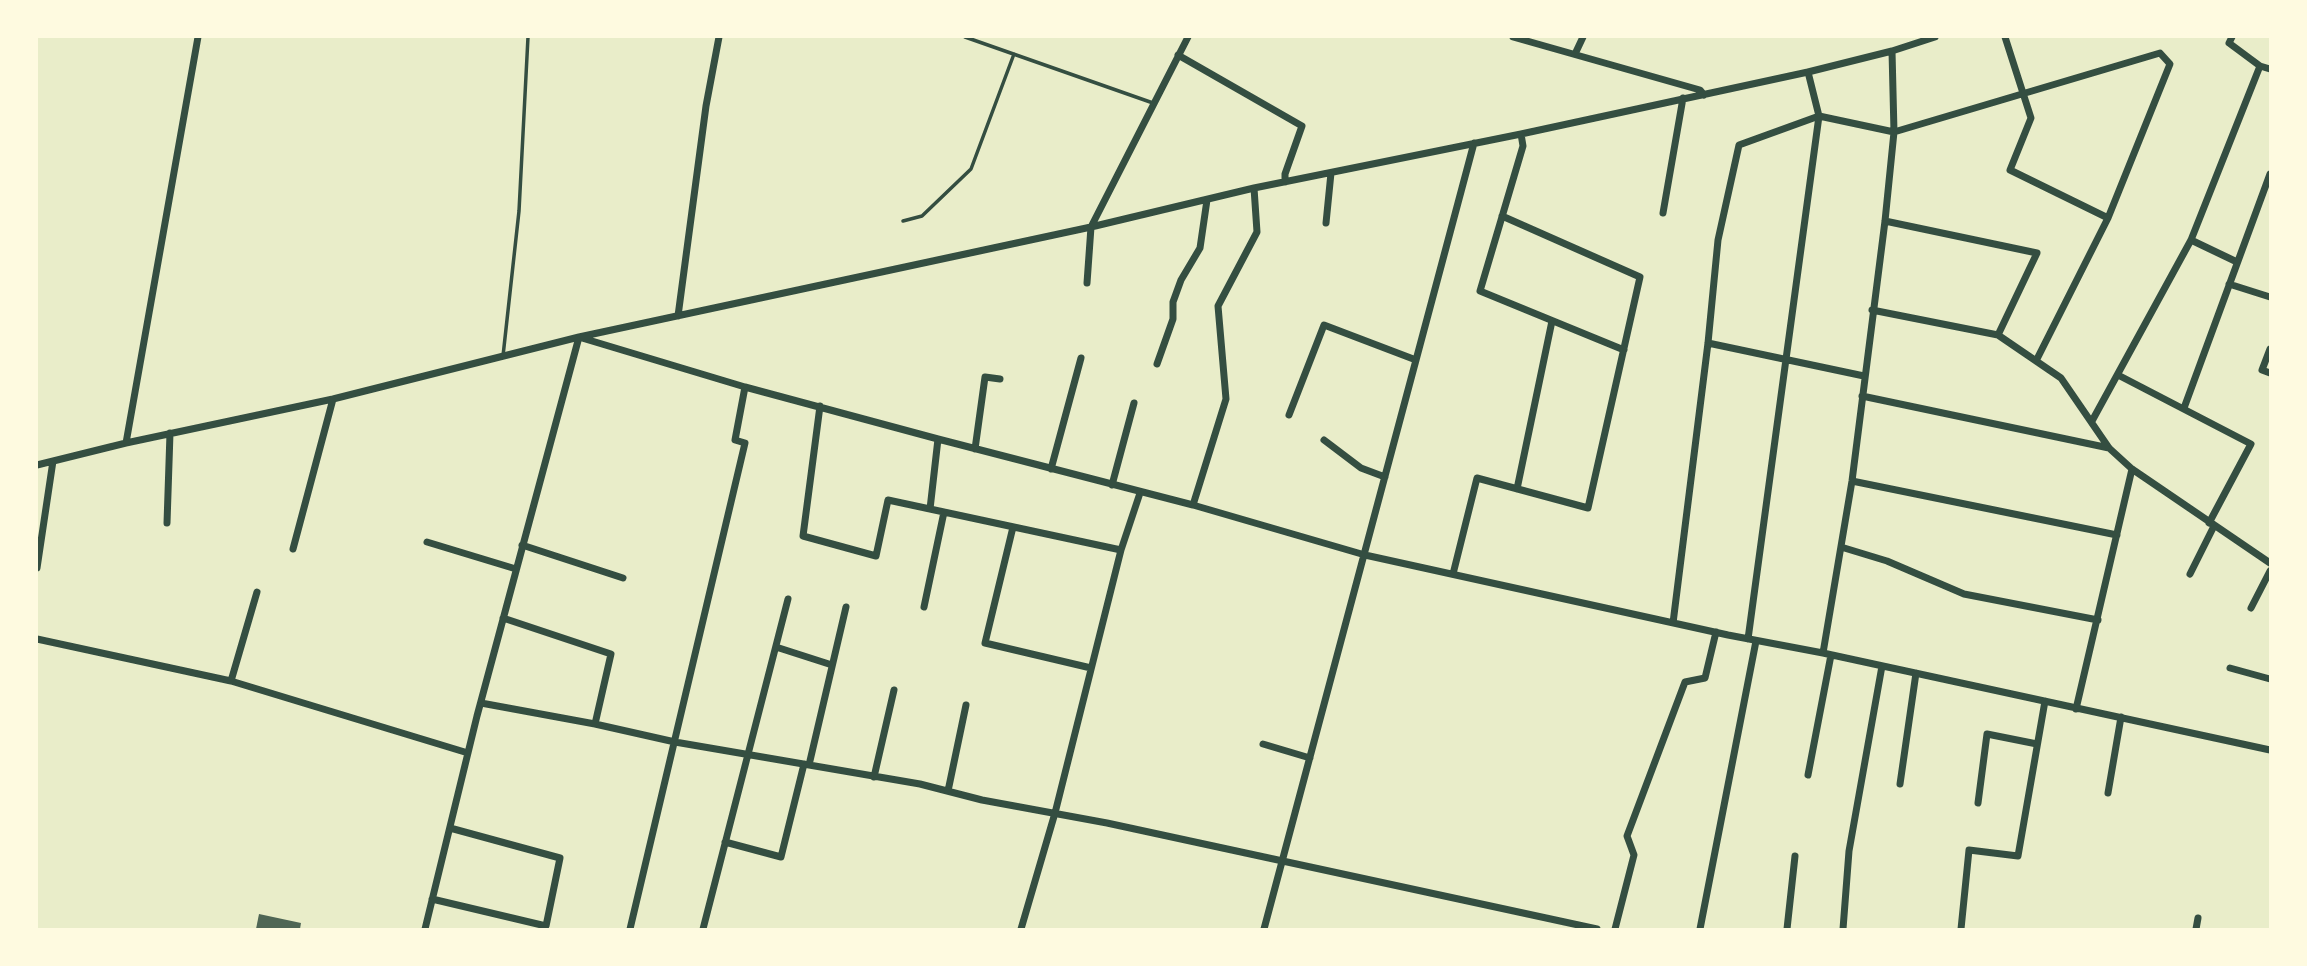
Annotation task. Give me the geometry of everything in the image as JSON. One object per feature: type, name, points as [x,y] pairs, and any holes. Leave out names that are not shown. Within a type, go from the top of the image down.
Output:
[{"type":"street","points":[[126,443],[198,37]]},
{"type":"street","points":[[678,316],[706,106],[719,37]]},
{"type":"street","points":[[1087,283],[1090,227],[1188,37]]},
{"type":"street","points":[[1513,37],[1700,90],[1704,95]]},
{"type":"street","points":[[1576,54],[1583,37]]},
{"type":"street","points":[[37,465],[170,433],[333,399],[579,337],[1090,227],[1254,188],[1808,72],[1935,37]]},
{"type":"street","points":[[2004,37],[2031,118],[2010,170],[2108,218]]},
{"type":"street","points":[[2232,37],[2229,43],[2260,66],[2270,69]]},
{"type":"street","points":[[1808,775],[1852,481],[1885,221],[1894,132],[1892,51]]},
{"type":"street","points":[[1673,623],[1718,240],[1739,145],[1819,116],[1894,132],[2160,53],[2170,64],[2108,218],[2036,361]]},
{"type":"street","points":[[1178,55],[1302,126],[1285,174],[1285,182]]},
{"type":"street","points":[[2092,421],[2191,240],[2260,66]]},
{"type":"street","points":[[1700,929],[1752,640],[1819,116],[1808,72]]},
{"type":"street","points":[[1663,213],[1683,98]]},
{"type":"street","points":[[1521,134],[1523,146],[1480,291],[1624,350]]},
{"type":"street","points":[[1264,929],[1474,143]]},
{"type":"street","points":[[1326,223],[1331,173]]},
{"type":"street","points":[[2184,408],[2270,174]]},
{"type":"street","points":[[1193,505],[1226,399],[1217,306],[1257,232],[1254,188]]},
{"type":"street","points":[[1157,364],[1172,319],[1173,302],[1181,280],[1199,248],[1207,200]]},
{"type":"street","points":[[1453,574],[1477,478],[1588,508],[1640,277],[1502,216]]},
{"type":"street","points":[[1885,221],[2037,253],[1998,335]]},
{"type":"street","points":[[2191,240],[2237,262]]},
{"type":"street","points":[[2229,284],[2270,297]]},
{"type":"street","points":[[1872,310],[1998,335],[2061,378],[2109,448],[2132,469],[2270,563]]},
{"type":"street","points":[[1517,489],[1552,321]]},
{"type":"street","points":[[1289,415],[1324,325],[1416,360]]},
{"type":"street","points":[[579,337],[745,387],[1193,505],[1365,555],[2270,750]]},
{"type":"street","points":[[425,929],[503,618],[579,337]]},
{"type":"street","points":[[1708,343],[1864,376]]},
{"type":"street","points":[[2270,349],[2262,370],[2270,373]]},
{"type":"street","points":[[1051,469],[1081,358]]},
{"type":"street","points":[[2118,375],[2252,444],[2211,524],[2190,574]]},
{"type":"street","points":[[975,449],[985,377],[1000,379]]},
{"type":"street","points":[[630,929],[745,443],[735,440],[745,387]]},
{"type":"street","points":[[1862,396],[2109,448]]},
{"type":"street","points":[[293,549],[333,399]]},
{"type":"street","points":[[1112,485],[1134,403]]},
{"type":"street","points":[[820,405],[803,536],[876,556],[888,500],[1121,550]]},
{"type":"street","points":[[167,523],[170,433]]},
{"type":"street","points":[[930,509],[938,439]]},
{"type":"street","points":[[1324,440],[1361,468],[1385,477]]},
{"type":"street","points":[[37,568],[54,461]]},
{"type":"street","points":[[2076,709],[2132,469]]},
{"type":"street","points":[[1852,481],[2117,536]]},
{"type":"street","points":[[1021,929],[1055,813],[1121,550],[1139,492]]},
{"type":"street","points":[[924,607],[944,512]]},
{"type":"street","points":[[1013,527],[985,643],[1091,668]]},
{"type":"street","points":[[427,542],[516,569]]},
{"type":"street","points":[[522,545],[623,578]]},
{"type":"street","points":[[1841,547],[1887,561],[1964,594],[2098,620]]},
{"type":"street","points":[[2251,608],[2270,572]]},
{"type":"street","points":[[230,681],[257,592]]},
{"type":"street","points":[[703,929],[788,599]]},
{"type":"street","points":[[724,842],[781,857],[807,764],[845,607]]},
{"type":"street","points":[[503,618],[611,654],[595,724]]},
{"type":"street","points":[[1615,929],[1634,855],[1627,836],[1685,682],[1705,678],[1716,632]]},
{"type":"street","points":[[37,639],[230,681],[468,753]]},
{"type":"street","points":[[776,647],[832,665]]},
{"type":"street","points":[[1843,929],[1849,851],[1882,666]]},
{"type":"street","points":[[2230,668],[2270,679]]},
{"type":"street","points":[[1900,784],[1916,673]]},
{"type":"street","points":[[874,777],[894,690]]},
{"type":"street","points":[[1961,929],[1969,850],[2018,856],[2045,701]]},
{"type":"street","points":[[481,703],[675,742],[948,791],[1597,929]]},
{"type":"street","points":[[948,791],[966,705]]},
{"type":"street","points":[[2108,793],[2121,717]]},
{"type":"street","points":[[1978,803],[1987,734],[2038,744]]},
{"type":"street","points":[[1263,744],[1310,758]]},
{"type":"street","points":[[432,900],[546,926],[560,858],[450,828]]},
{"type":"street","points":[[1787,929],[1795,856]]},
{"type":"street","points":[[2196,929],[2198,918]]},
{"type":"lane","points":[[503,356],[519,211],[528,37]]},
{"type":"lane","points":[[965,37],[1153,103]]},
{"type":"lane","points":[[903,221],[922,216],[971,169],[1014,54]]},
{"type":"building","points":[[259,914],[301,923],[300,929],[256,929]]}]
